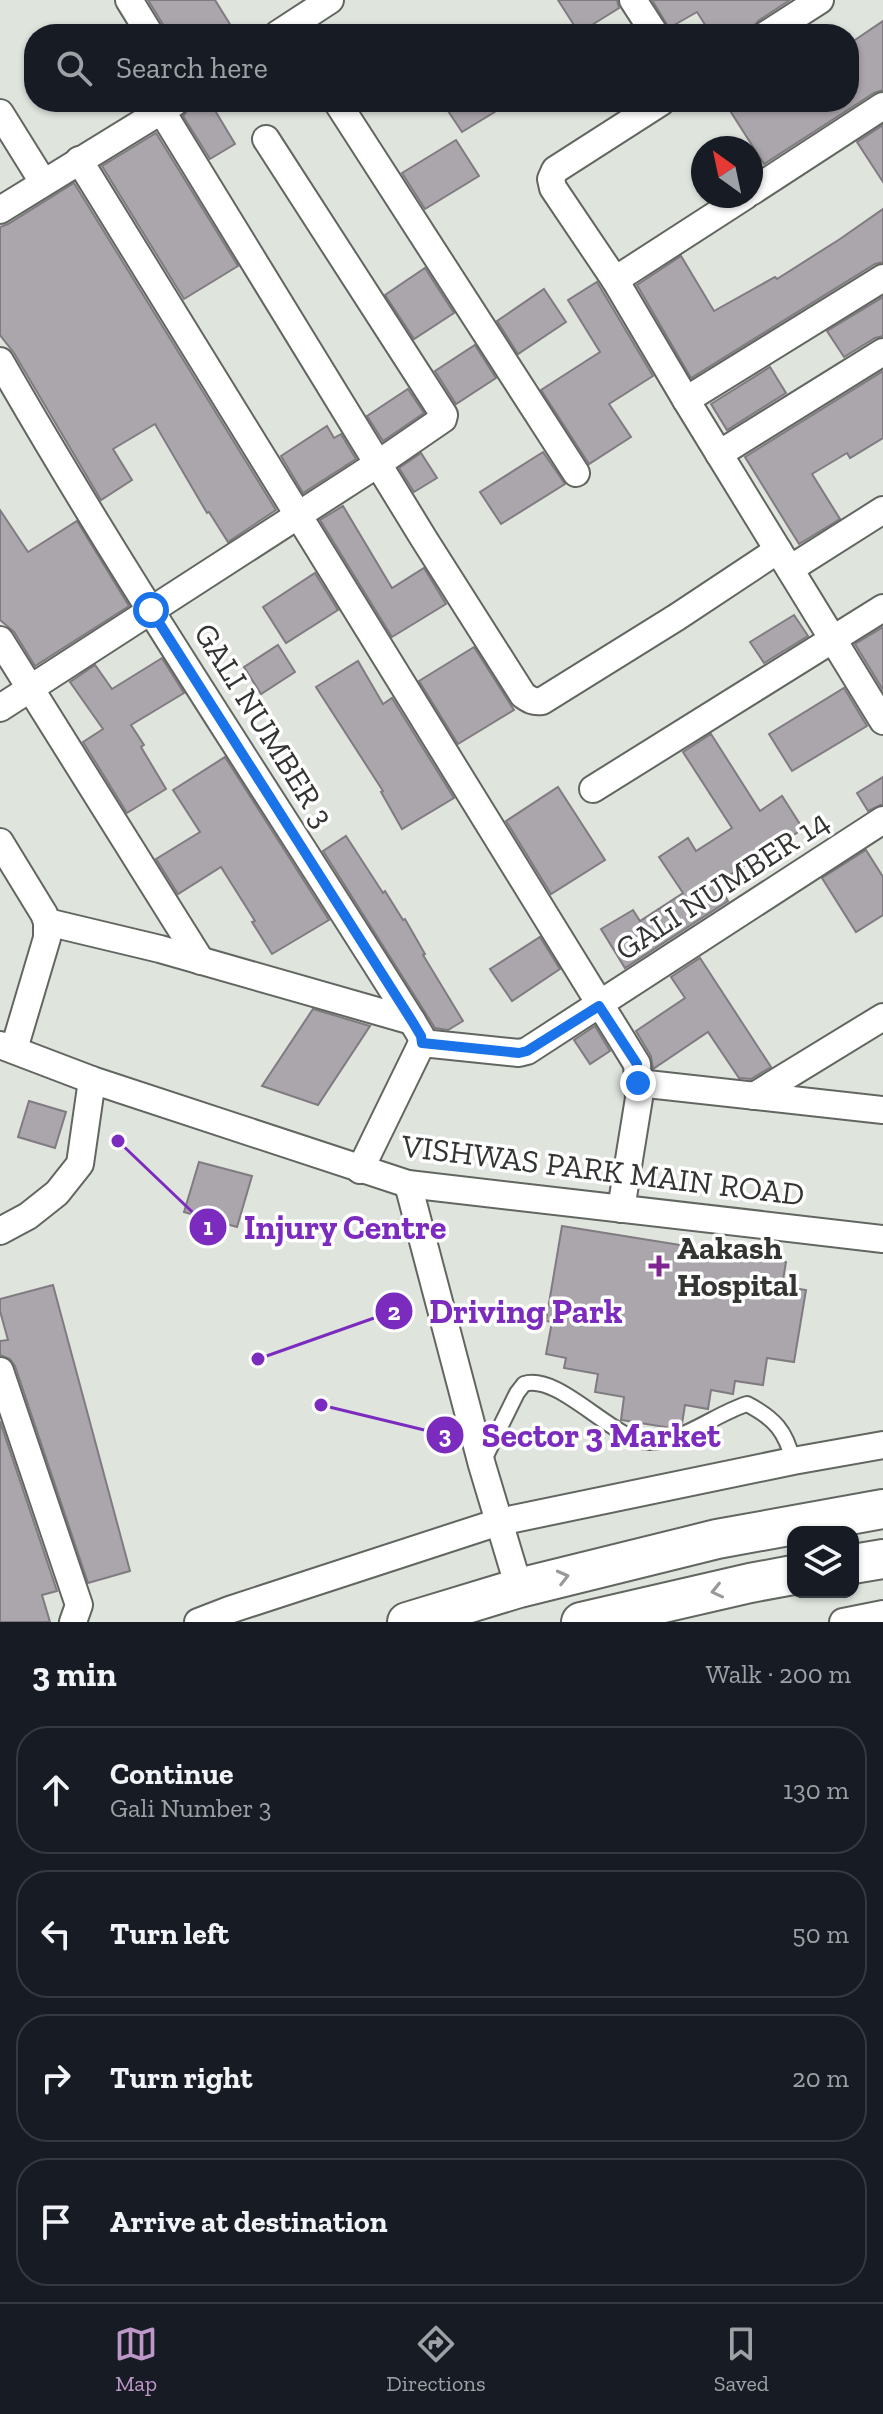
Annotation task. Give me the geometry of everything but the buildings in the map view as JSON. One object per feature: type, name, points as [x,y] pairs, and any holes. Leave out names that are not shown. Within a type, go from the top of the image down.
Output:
[{"type":"main road","points":[[407,1622],[519,1588],[717,1539],[883,1509]]},
{"type":"main road","points":[[859,1563],[883,1559]]},
{"type":"main road","points":[[581,1622],[787,1576]]},
{"type":"street","points":[[129,0],[144,24]]},
{"type":"street","points":[[298,24],[330,0]]},
{"type":"street","points":[[633,0],[649,24]]},
{"type":"street","points":[[783,24],[820,0]]},
{"type":"street","points":[[763,184],[883,106]]},
{"type":"street","points":[[0,210],[158,112]]},
{"type":"street","points":[[172,112],[424,539],[523,695],[535,702],[542,701],[677,617],[883,510]]},
{"type":"street","points":[[343,112],[576,473]]},
{"type":"street","points":[[645,112],[555,170],[551,179],[553,188],[615,280],[832,640],[880,710]]},
{"type":"street","points":[[0,113],[43,182]]},
{"type":"street","points":[[0,708],[299,516],[439,422],[444,415],[266,139]]},
{"type":"street","points":[[79,160],[637,1064],[639,1098],[621,1209]]},
{"type":"street","points":[[615,280],[726,208]]},
{"type":"street","points":[[686,400],[883,278]]},
{"type":"street","points":[[719,454],[883,352]]},
{"type":"street","name":"GALI NUMBER 3","points":[[0,361],[151,610],[417,1032]]},
{"type":"street","points":[[593,789],[883,608]]},
{"type":"street","points":[[0,640],[201,961]]},
{"type":"street","name":"GALI NUMBER 14","points":[[47,922],[201,961],[417,1032],[519,1053],[599,1006],[883,820]]},
{"type":"street","points":[[0,842],[47,922],[47,938],[7,1047]]},
{"type":"street","points":[[754,1096],[883,1017]]},
{"type":"street","points":[[360,1170],[417,1032]]},
{"type":"street","name":"VISHWAS PARK MAIN ROAD","points":[[7,1047],[92,1080],[408,1184],[883,1239]]},
{"type":"street","points":[[0,1231],[28,1216],[57,1193],[80,1164],[92,1080]]},
{"type":"street","points":[[638,1083],[883,1110]]},
{"type":"street","points":[[408,1184],[482,1465],[519,1588]]},
{"type":"street","points":[[0,1371],[79,1605],[73,1622]]},
{"type":"street","points":[[198,1622],[499,1522],[883,1445]]},
{"type":"street","points":[[843,1622],[883,1614]]},
{"type":"lane","points":[[482,1465],[517,1393],[524,1384],[538,1381],[587,1407],[628,1436],[649,1443],[672,1438],[747,1404],[767,1414],[780,1429],[793,1461]]},
{"type":"place","name":"Injury Centre","points":[[118,1141]]},
{"type":"place","name":"Aakash Hospital","points":[[659,1266]]},
{"type":"place","name":"Driving Park","points":[[258,1359]]},
{"type":"place","name":"Sector 3 Market","points":[[321,1405]]},
{"type":"route","points":[[151,610],[412,1021],[422,1043],[519,1053],[535,1047],[599,1006],[637,1064],[638,1083]]}]
